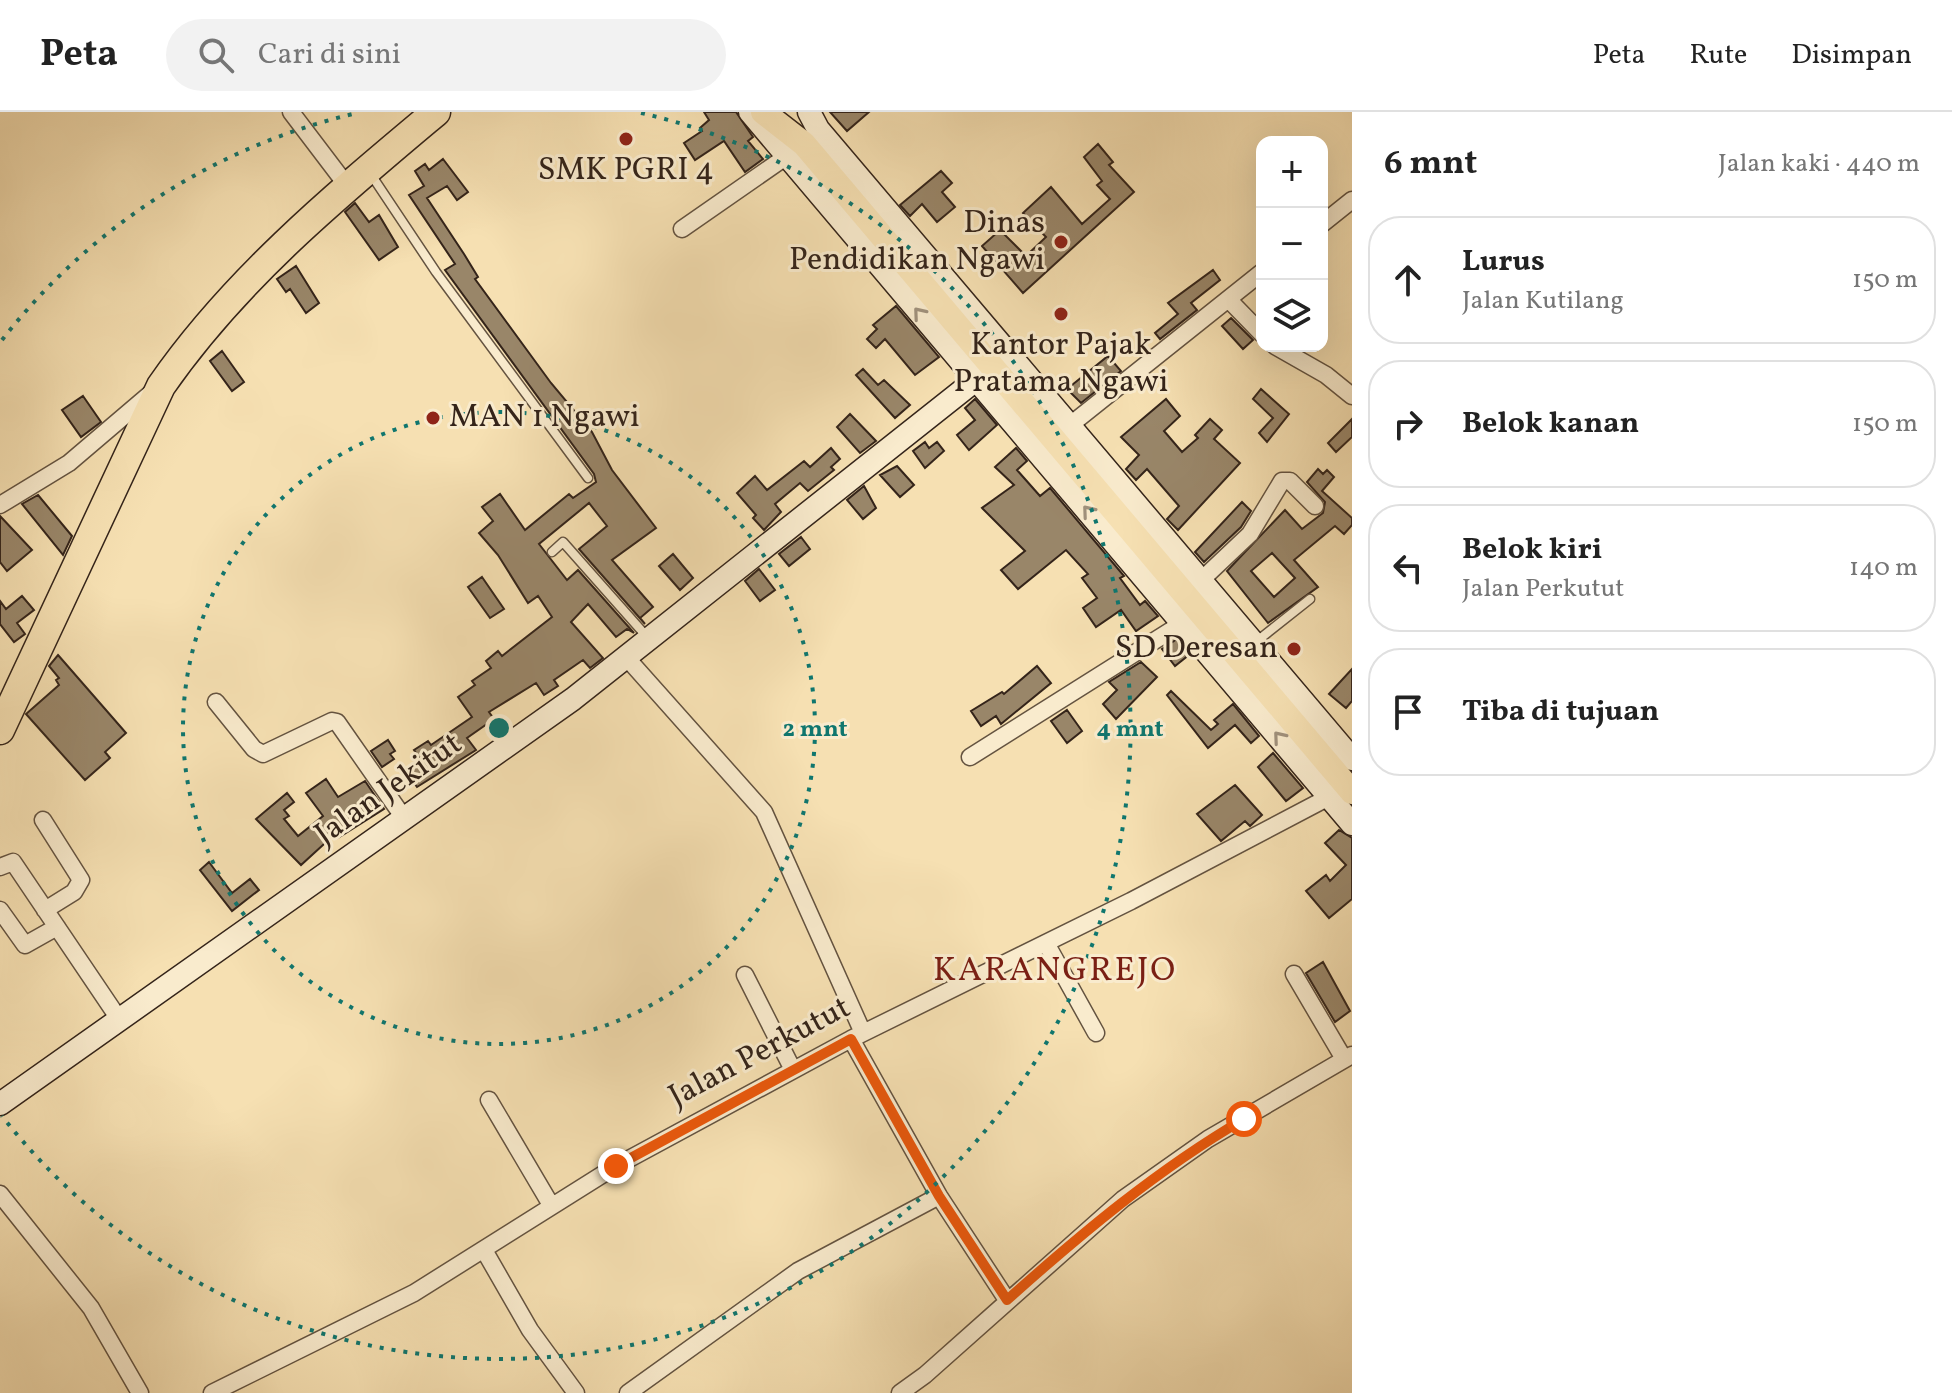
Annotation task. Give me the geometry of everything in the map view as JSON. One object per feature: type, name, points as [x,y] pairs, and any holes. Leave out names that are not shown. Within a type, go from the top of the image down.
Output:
[{"type":"highway","points":[[0,730],[161,386],[193,339],[239,289],[358,178],[436,112]]},
{"type":"main road","points":[[763,112],[984,374],[1062,432],[1193,602],[1344,770]]},
{"type":"main road","points":[[792,112],[796,150]]},
{"type":"street","points":[[291,112],[358,178]]},
{"type":"street","points":[[682,229],[796,150],[750,112]]},
{"type":"street","points":[[809,112],[818,129],[1062,432],[1256,277]]},
{"type":"street","points":[[1328,219],[1352,200]]},
{"type":"street","points":[[1228,299],[1256,328]]},
{"type":"street","points":[[1286,352],[1326,375],[1352,396]]},
{"type":"street","points":[[984,374],[1193,602],[1255,644],[1344,770],[1352,824]]},
{"type":"street","name":"Jalan Jekitut","points":[[0,1104],[573,699],[984,374]]},
{"type":"street","points":[[0,505],[69,463],[161,386]]},
{"type":"street","points":[[970,757],[1193,602],[1250,534],[1282,481],[1290,481],[1315,506]]},
{"type":"street","points":[[626,657],[764,812],[857,1036],[939,1196],[1007,1300]]},
{"type":"street","points":[[216,702],[254,749],[263,754],[332,721],[337,722],[404,818]]},
{"type":"street","name":"Jalan Perkutut","points":[[212,1393],[388,1307],[484,1250],[551,1205],[857,1036],[1046,943],[1344,770]]},
{"type":"street","points":[[43,820],[81,880],[74,892],[45,910]]},
{"type":"street","points":[[0,867],[13,862],[119,1019]]},
{"type":"street","points":[[0,910],[25,945],[57,927]]},
{"type":"street","points":[[1046,943],[1096,1033]]},
{"type":"street","points":[[900,1393],[925,1375],[1123,1199],[1165,1168],[1348,1057],[1294,974]]},
{"type":"street","points":[[745,975],[793,1070]]},
{"type":"street","points":[[489,1100],[551,1205]]},
{"type":"street","points":[[0,1194],[91,1308],[140,1393]]},
{"type":"street","points":[[628,1393],[798,1271],[939,1196]]},
{"type":"street","points":[[484,1250],[530,1330],[572,1392]]},
{"type":"lane","points":[[358,178],[436,272],[588,478]]},
{"type":"lane","points":[[552,552],[563,542],[649,639]]},
{"type":"lane","points":[[1255,644],[1310,599]]},
{"type":"building","points":[[704,112],[736,112],[753,137],[748,141],[763,159],[745,172],[724,141],[695,160],[684,143],[702,131],[700,128],[709,120]]},
{"type":"building","points":[[830,112],[869,112],[847,131]]},
{"type":"building","name":"Dinas Pendidikan Ngawi","points":[[1098,144],[1113,162],[1109,165],[1134,192],[1023,293],[982,246],[1000,230],[1026,256],[1046,237],[1023,213],[1051,187],[1082,224],[1110,199],[1097,185],[1102,181],[1084,157]]},
{"type":"building","points":[[443,159],[468,192],[457,200],[447,186],[427,198],[478,277],[475,279],[551,383],[592,432],[612,470],[656,528],[612,560],[653,607],[640,618],[645,624],[579,549],[607,526],[589,503],[539,544],[567,580],[578,570],[634,633],[627,629],[616,637],[588,604],[571,622],[603,658],[590,668],[583,660],[554,680],[558,686],[544,695],[536,683],[489,712],[494,719],[467,738],[476,750],[417,787],[406,772],[421,760],[414,750],[428,741],[431,745],[472,717],[458,697],[475,685],[472,681],[491,668],[486,661],[498,651],[502,656],[552,617],[538,596],[528,603],[498,555],[479,533],[493,521],[482,507],[500,494],[525,530],[569,494],[573,498],[596,482],[594,474],[445,270],[455,264],[409,195],[424,186],[415,171],[425,164],[429,170]]},
{"type":"building","points":[[941,171],[952,183],[942,192],[955,207],[937,222],[922,204],[910,216],[900,205]]},
{"type":"building","points":[[355,203],[369,222],[379,215],[398,247],[379,260],[345,212]]},
{"type":"building","points":[[296,266],[319,303],[306,313],[290,289],[286,292],[277,279]]},
{"type":"building","points":[[1213,270],[1220,280],[1191,303],[1197,310],[1160,339],[1155,333],[1178,314],[1168,303]]},
{"type":"building","points":[[896,306],[939,357],[915,375],[885,339],[876,348],[867,339],[877,329],[873,325]]},
{"type":"building","points":[[1231,318],[1253,340],[1243,349],[1222,326]]},
{"type":"building","points":[[222,351],[244,382],[232,391],[210,361]]},
{"type":"building","points":[[1108,356],[1121,371],[1081,403],[1067,389]]},
{"type":"building","points":[[863,369],[878,385],[884,380],[910,405],[895,418],[856,375]]},
{"type":"building","points":[[1261,389],[1289,414],[1267,442],[1259,433],[1273,418],[1253,399]]},
{"type":"building","points":[[83,396],[101,422],[81,437],[62,410]]},
{"type":"building","points":[[975,399],[997,425],[969,450],[957,435],[975,420],[965,408]]},
{"type":"building","points":[[1166,399],[1180,416],[1164,431],[1182,452],[1198,438],[1195,435],[1210,419],[1222,430],[1214,439],[1240,463],[1178,530],[1167,519],[1179,506],[1147,469],[1136,480],[1126,469],[1139,455],[1121,437]]},
{"type":"building","points":[[850,414],[876,441],[860,453],[837,427]]},
{"type":"building","points":[[1352,419],[1352,437],[1336,452],[1328,443]]},
{"type":"building","points":[[925,442],[929,448],[937,442],[944,451],[925,468],[913,451]]},
{"type":"building","points":[[831,448],[840,459],[831,467],[834,470],[808,491],[800,483],[775,504],[781,512],[764,530],[737,493],[755,476],[767,490],[804,461],[810,467]]},
{"type":"building","points":[[1016,448],[1027,461],[1017,470],[1040,496],[1050,488],[1124,576],[1120,578],[1140,605],[1145,601],[1158,616],[1136,631],[1121,610],[1096,627],[1083,608],[1097,598],[1082,578],[1088,574],[1066,550],[1018,589],[1001,570],[1025,551],[982,508],[1014,485],[995,467]]},
{"type":"building","points":[[897,466],[914,485],[900,497],[880,475]]},
{"type":"building","points":[[1318,469],[1323,474],[1327,470],[1334,477],[1322,491],[1352,518],[1352,525],[1344,534],[1335,526],[1294,560],[1318,587],[1268,623],[1227,571],[1285,510],[1302,529],[1323,513],[1325,502],[1307,482]],"holes":[[[1272,553],[1295,578],[1274,597],[1251,571]]]},
{"type":"building","points":[[864,486],[876,508],[863,519],[847,500]]},
{"type":"building","points":[[38,495],[72,536],[63,555],[22,504]]},
{"type":"building","points":[[1242,502],[1251,511],[1241,527],[1204,562],[1195,552]]},
{"type":"building","points":[[0,516],[32,550],[7,571],[0,562]]},
{"type":"building","points":[[801,537],[810,549],[789,566],[779,554]]},
{"type":"building","points":[[673,554],[693,578],[680,590],[659,566]]},
{"type":"building","points":[[759,569],[775,590],[760,601],[745,581]]},
{"type":"building","points":[[482,577],[504,609],[490,618],[468,587]]},
{"type":"building","points":[[22,596],[34,610],[17,623],[25,634],[14,642],[0,624],[0,601],[6,609]]},
{"type":"building","points":[[1177,639],[1190,654],[1175,666],[1162,649]]},
{"type":"building","points":[[58,655],[126,733],[105,752],[110,758],[85,780],[26,714],[59,685],[56,680],[59,678],[49,666]]},
{"type":"building","points":[[1141,662],[1157,677],[1116,719],[1103,704],[1117,690],[1109,682]]},
{"type":"building","points":[[1037,666],[1051,683],[1001,724],[996,716],[981,726],[971,711],[1002,692],[1004,694]]},
{"type":"building","points":[[1352,669],[1352,701],[1346,708],[1329,694]]},
{"type":"building","points":[[1171,691],[1211,730],[1218,724],[1214,720],[1233,704],[1259,736],[1251,743],[1235,725],[1208,748],[1167,695]]},
{"type":"building","points":[[1067,710],[1082,731],[1067,743],[1051,721]]},
{"type":"building","points":[[388,740],[395,751],[390,754],[394,759],[382,767],[371,751]]},
{"type":"building","points":[[1273,753],[1303,788],[1286,801],[1258,767]]},
{"type":"building","points":[[326,779],[338,797],[365,781],[384,809],[338,838],[335,834],[301,865],[256,819],[287,793],[294,802],[284,810],[289,816],[284,819],[298,836],[323,816],[306,793]]},
{"type":"building","points":[[1235,785],[1262,815],[1250,826],[1245,821],[1221,841],[1197,814]]},
{"type":"building","points":[[1339,830],[1352,838],[1352,899],[1329,918],[1306,891],[1326,875],[1330,881],[1346,865],[1325,843]]},
{"type":"building","points":[[209,862],[232,893],[250,879],[259,890],[232,911],[200,870]]},
{"type":"building","points":[[1323,962],[1350,1011],[1335,1022],[1306,973]]},
{"type":"place","name":"SMK PGRI 4","points":[[626,139]]},
{"type":"place","name":"Dinas Pendidikan Ngawi","points":[[1061,242]]},
{"type":"place","name":"Kantor Pajak Pratama Ngawi","points":[[1061,314]]},
{"type":"place","name":"MAN 1 Ngawi","points":[[433,418]]},
{"type":"place","name":"SD Deresan","points":[[1294,649]]},
{"type":"district","name":"KARANGREJO","points":[[1055,971]]},
{"type":"route","points":[[616,1166],[851,1039],[939,1196],[1007,1300],[1123,1199],[1208,1139],[1244,1119]]}]
